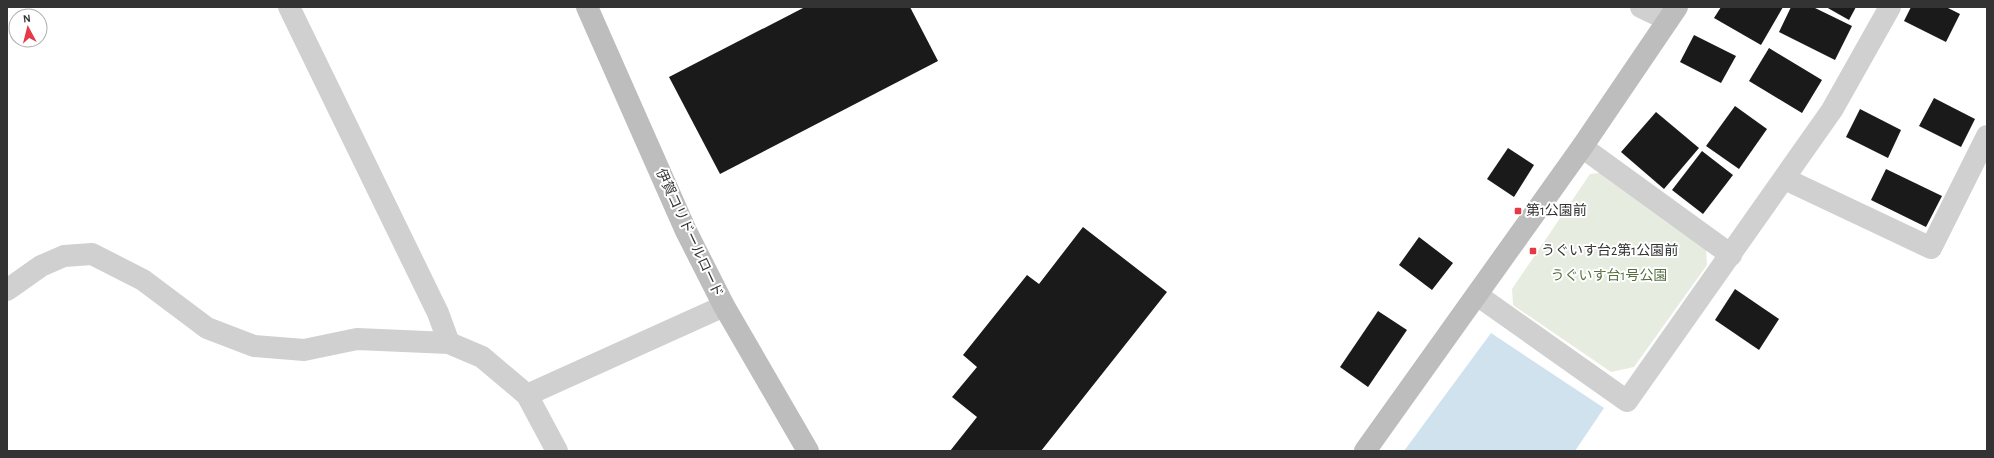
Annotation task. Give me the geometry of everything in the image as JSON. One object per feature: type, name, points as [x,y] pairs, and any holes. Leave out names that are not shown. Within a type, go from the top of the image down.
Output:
[{"type":"street","points":[[289,7],[438,313],[449,343]]},
{"type":"street","name":"伊賀コリドールロード","points":[[587,7],[686,231],[724,306],[808,451]]},
{"type":"street","points":[[1365,451],[1582,146],[1672,14],[1642,7]]},
{"type":"street","points":[[1477,295],[1627,401],[1785,179],[1832,110],[1890,7]]},
{"type":"street","points":[[1785,179],[1931,248],[1987,136]]},
{"type":"street","points":[[1582,146],[1731,255]]},
{"type":"street","points":[[7,290],[47,264],[64,256],[92,254],[143,280],[206,328],[254,346],[304,350],[356,339],[449,343],[482,357],[527,394],[557,451]]},
{"type":"street","points":[[527,394],[724,306]]},
{"type":"green space","name":"うぐいす台1号公園","points":[[1600,173],[1706,248],[1707,265],[1634,367],[1611,372],[1513,305],[1512,289],[1590,174]]},
{"type":"water","points":[[1491,333],[1604,408],[1575,451],[1404,451]]},
{"type":"building","points":[[805,7],[910,7],[938,61],[720,174],[669,77]]},
{"type":"building","points":[[1721,7],[1783,7],[1761,45],[1714,18]]},
{"type":"building","points":[[1791,7],[1813,7],[1852,26],[1835,60],[1779,32]]},
{"type":"building","points":[[1826,7],[1856,7],[1849,20]]},
{"type":"building","points":[[1911,7],[1946,7],[1960,14],[1946,42],[1904,21]]},
{"type":"building","points":[[1694,35],[1736,56],[1721,83],[1680,62]]},
{"type":"building","points":[[1769,48],[1822,80],[1802,113],[1749,81]]},
{"type":"building","points":[[1934,98],[1975,119],[1961,147],[1919,126]]},
{"type":"building","points":[[1735,106],[1767,129],[1739,169],[1706,146]]},
{"type":"building","points":[[1860,109],[1901,130],[1888,158],[1846,137]]},
{"type":"building","points":[[1656,112],[1699,148],[1664,189],[1621,152]]},
{"type":"building","points":[[1508,148],[1534,165],[1514,197],[1487,179]]},
{"type":"building","points":[[1702,151],[1733,175],[1703,214],[1672,190]]},
{"type":"building","points":[[1886,169],[1942,196],[1926,227],[1871,200]]},
{"type":"building","points":[[1083,227],[1167,292],[1041,451],[950,451],[977,417],[952,397],[977,367],[963,355],[1027,275],[1039,284]]},
{"type":"building","points":[[1419,237],[1453,263],[1432,290],[1399,265]]},
{"type":"building","points":[[1735,289],[1779,319],[1759,350],[1715,320]]},
{"type":"building","points":[[1378,311],[1407,330],[1368,387],[1340,367]]},
{"type":"place","name":"第1公園前","points":[[1518,211]]},
{"type":"place","name":"うぐいす台2第1公園前","points":[[1533,251]]}]
